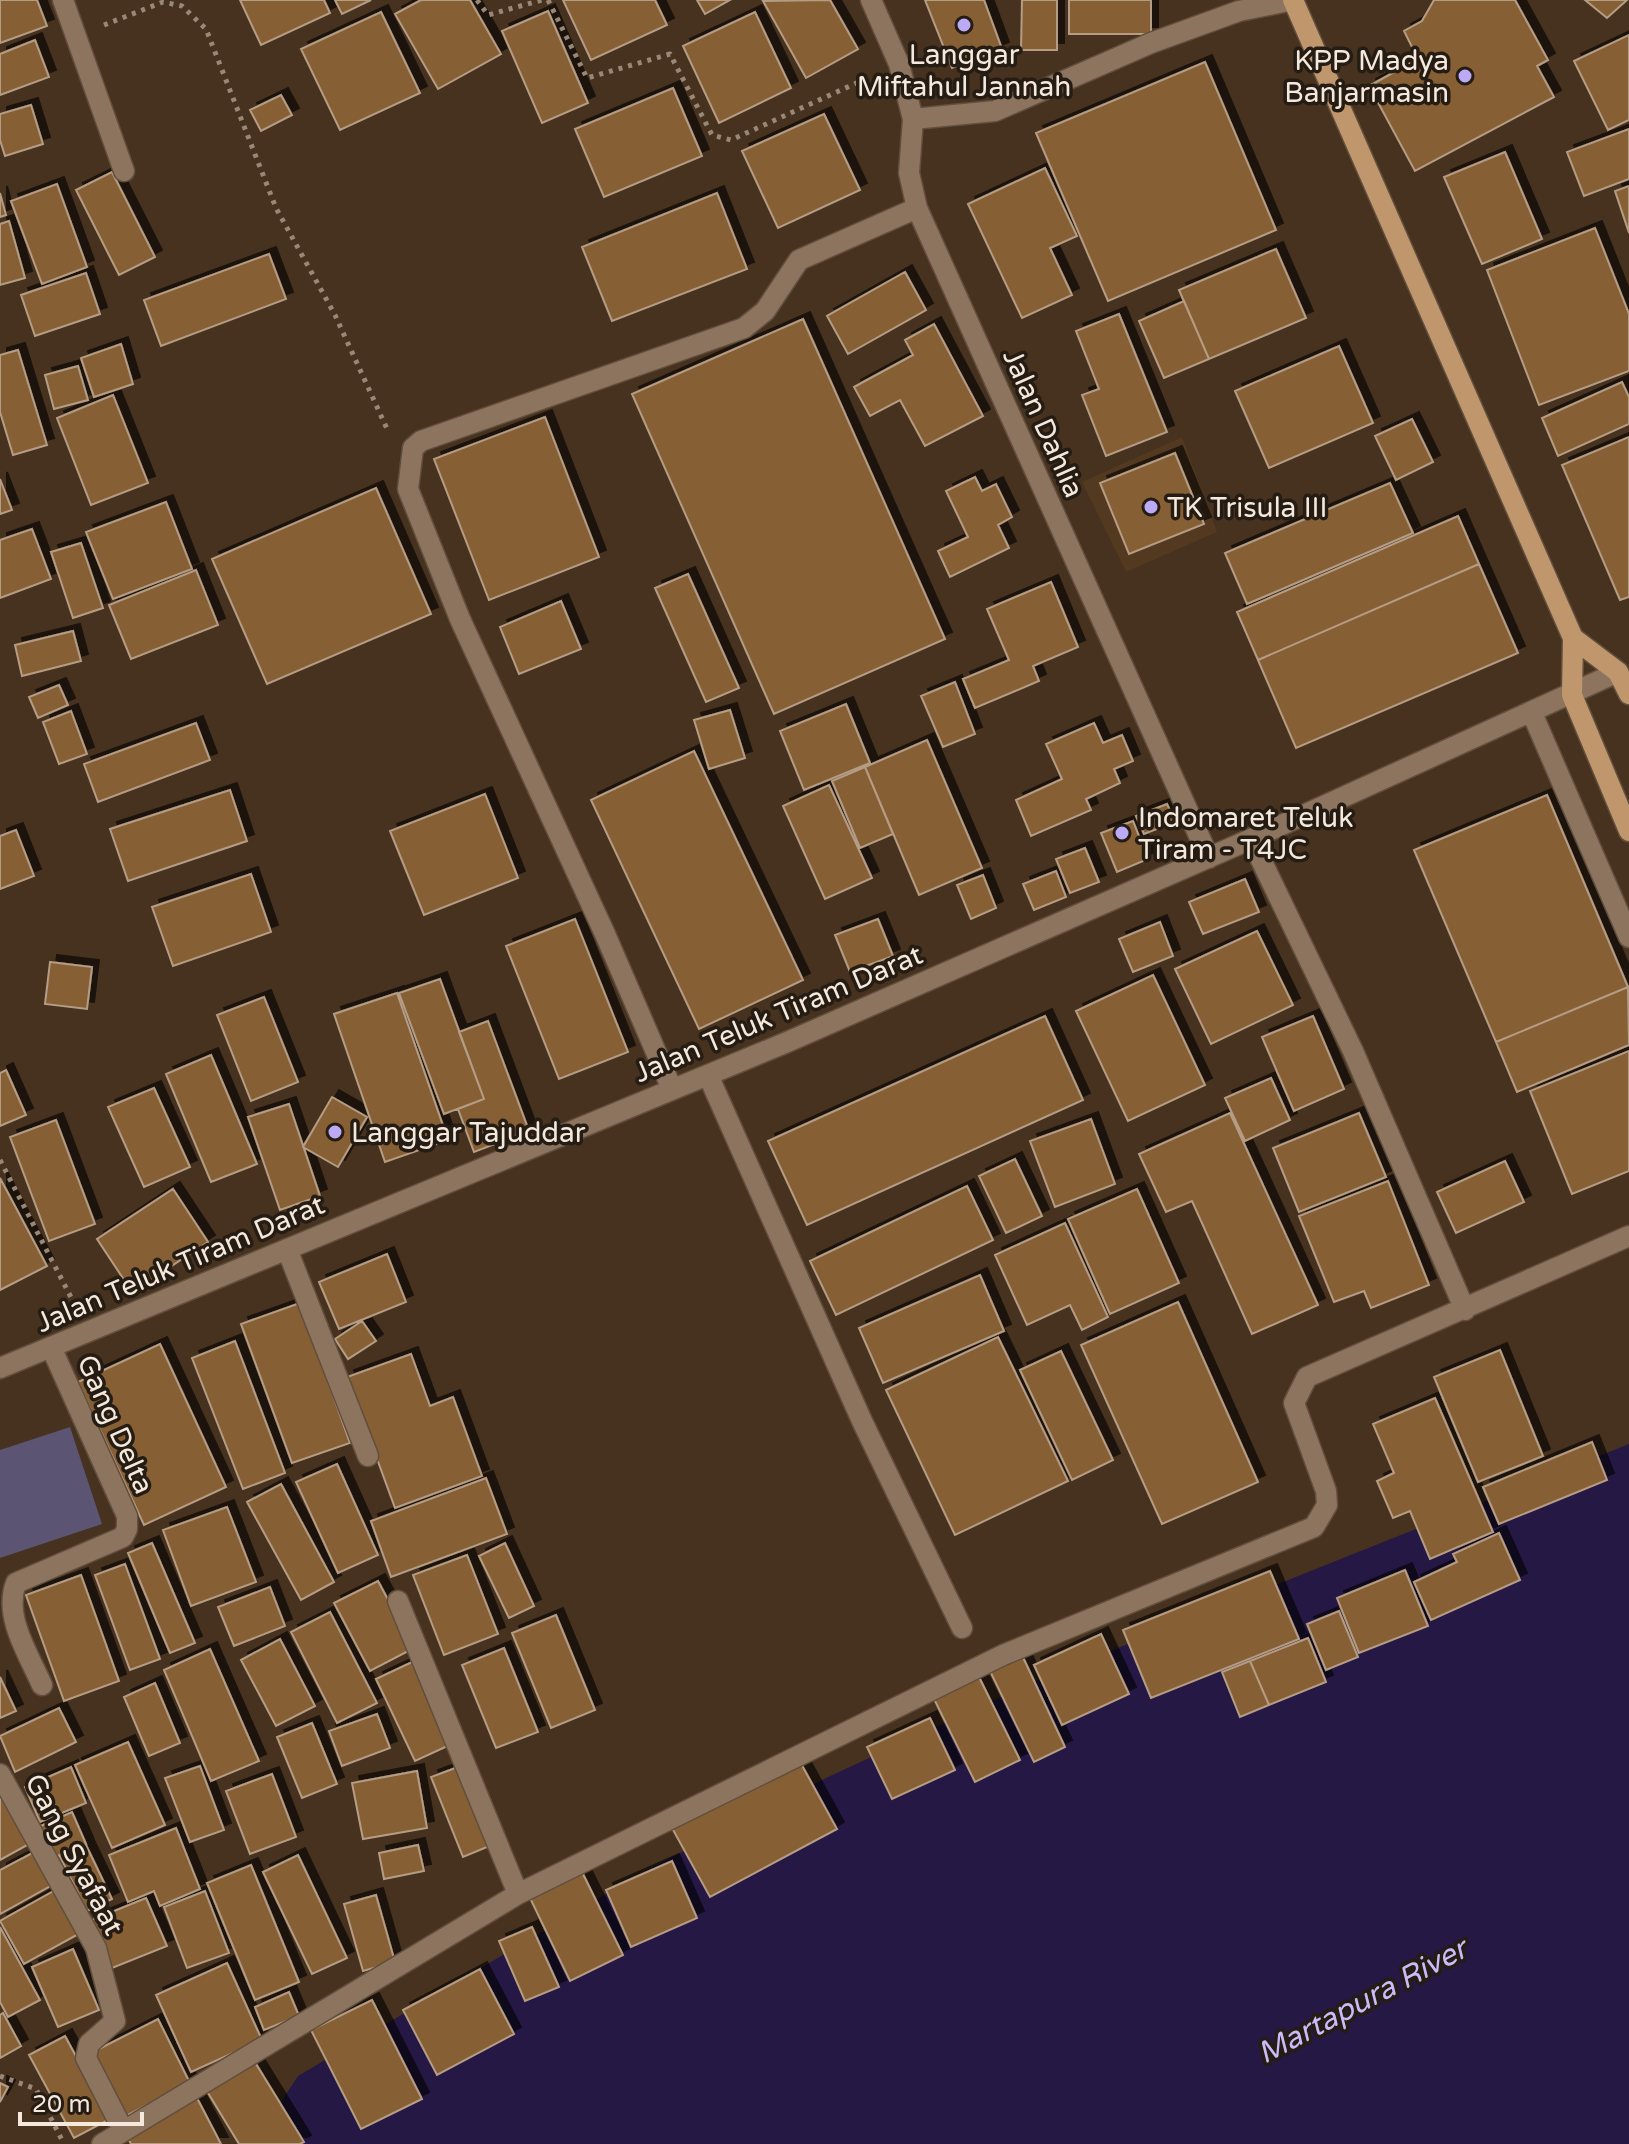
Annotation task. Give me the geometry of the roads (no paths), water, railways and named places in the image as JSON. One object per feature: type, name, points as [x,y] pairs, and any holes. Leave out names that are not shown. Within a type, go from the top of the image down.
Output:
[{"type":"main road","points":[[1293,0],[1573,638],[1572,695],[1629,831]]},
{"type":"main road","points":[[1573,638],[1623,670],[1629,694]]},
{"type":"street","points":[[63,0],[124,171]]},
{"type":"street","name":"Jalan Dahlia","points":[[871,0],[899,64],[913,119],[909,173],[917,208],[1209,858]]},
{"type":"street","points":[[913,119],[995,111],[1151,43],[1239,11],[1293,0]]},
{"type":"street","points":[[672,1089],[460,619],[408,489],[413,448],[421,441],[744,328],[765,311],[799,260],[917,208]]},
{"type":"street","name":"Jalan Teluk Tiram Darat","points":[[0,1368],[708,1075],[1209,858],[1623,670]]},
{"type":"street","points":[[1532,713],[1629,937]]},
{"type":"street","points":[[1251,839],[1353,1051],[1465,1310]]},
{"type":"street","points":[[708,1075],[862,1421],[962,1628]]},
{"type":"street","points":[[102,2144],[518,1894],[980,1666],[1314,1527],[1327,1505],[1326,1491],[1294,1403],[1307,1377],[1629,1236]]},
{"type":"street","points":[[287,1249],[368,1456]]},
{"type":"street","name":"Gang Delta","points":[[42,1685],[14,1619],[10,1598],[16,1583],[123,1537],[127,1529],[127,1516],[51,1347]]},
{"type":"street","points":[[398,1601],[518,1894]]},
{"type":"street","name":"Gang Syafaat","points":[[0,1774],[96,1948],[115,2021],[89,2044],[86,2058],[123,2130]]},
{"type":"water","name":"Martapura River","points":[[1629,1444],[1629,2144],[253,2144],[298,2076],[645,1871],[826,1778],[1035,1681]]},
{"type":"place","name":"Langgar Miftahul Jannah","points":[[964,25]]},
{"type":"place","name":"KPP Madya Banjarmasin","points":[[1465,76]]},
{"type":"place","name":"TK Trisula III","points":[[1151,507]]},
{"type":"place","name":"Indomaret Teluk Tiram - T4JC","points":[[1122,833]]},
{"type":"place","name":"Langgar Tajuddar","points":[[335,1132]]}]
